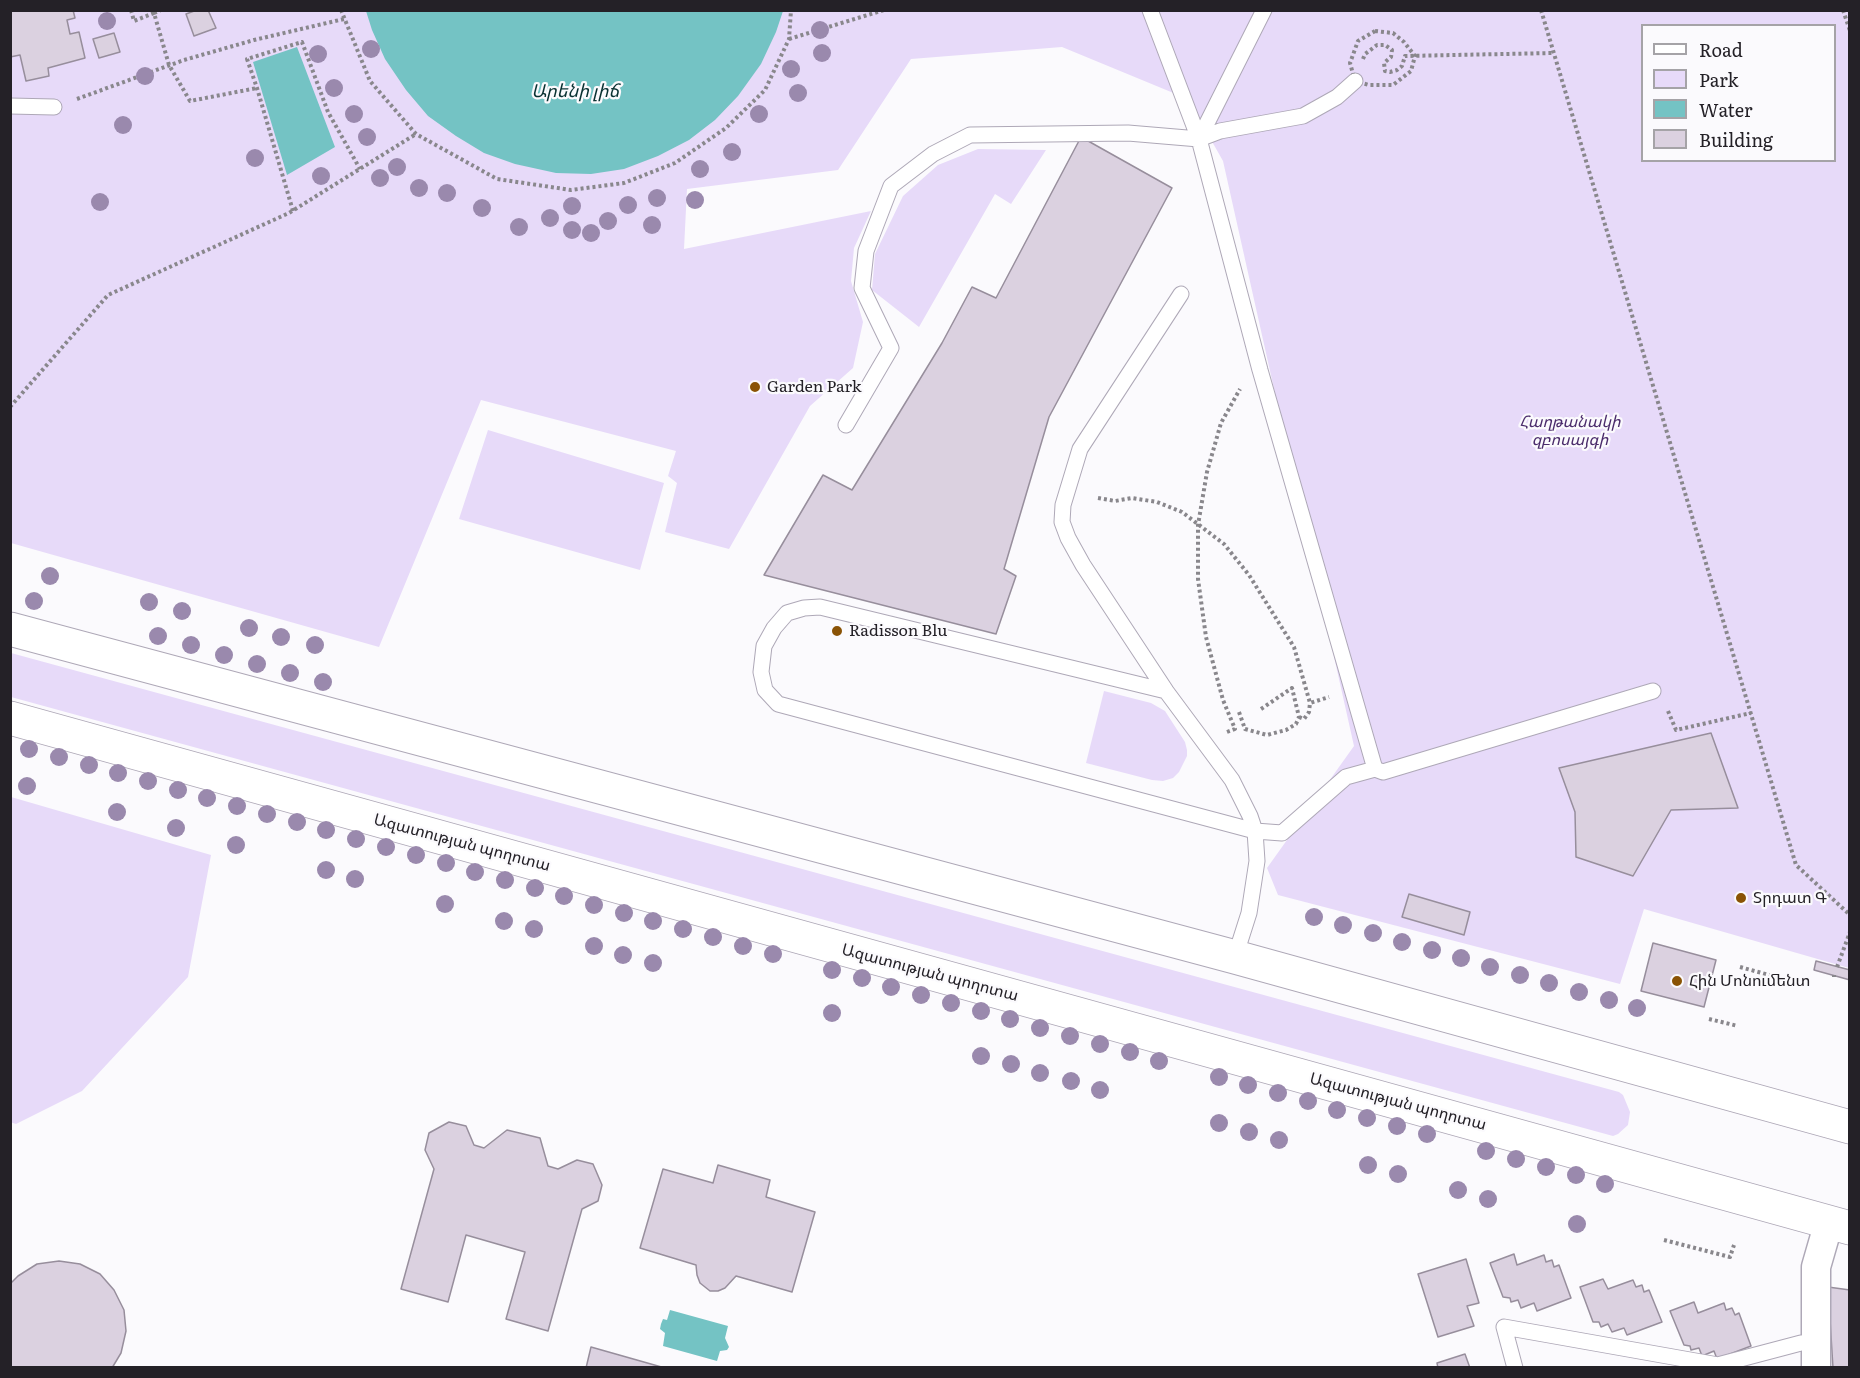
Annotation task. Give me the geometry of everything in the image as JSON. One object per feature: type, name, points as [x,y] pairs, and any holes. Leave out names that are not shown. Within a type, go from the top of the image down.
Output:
[{"type":"main road","points":[[10,629],[1234,957],[1850,1127]]},
{"type":"main road","name":"Ազատության պողոտա","points":[[10,718],[1713,1190],[1749,1186],[1843,1220]]},
{"type":"street","points":[[1815,1355],[1816,1267],[1843,1220]]},
{"type":"lane","points":[[1149,10],[1199,139],[1260,370],[1375,769]]},
{"type":"lane","points":[[1199,139],[1264,10]]},
{"type":"lane","points":[[846,425],[891,348],[862,288],[866,251],[891,186],[933,154],[970,135],[1128,133],[1199,139],[1220,131],[1303,116],[1337,97],[1355,81]]},
{"type":"lane","points":[[10,106],[54,107]]},
{"type":"lane","points":[[1181,294],[1080,449],[1063,505],[1062,522],[1083,565],[1166,691],[1232,780],[1250,816],[1255,831],[1257,861],[1249,913],[1234,957]]},
{"type":"lane","points":[[1166,691],[820,607],[804,608],[787,613],[780,620],[764,646],[761,672],[765,690],[778,704],[1255,831],[1282,832],[1346,777],[1375,769],[1383,772],[1653,691]]},
{"type":"lane","points":[[1515,1368],[1504,1327],[1714,1366],[1801,1343],[1815,1355]]},
{"type":"path","points":[[131,10],[134,21],[161,10]]},
{"type":"path","points":[[341,10],[370,81],[416,134],[497,179],[571,190],[624,183],[675,163],[726,128],[765,90],[789,39],[791,10]]},
{"type":"path","points":[[789,39],[884,10]]},
{"type":"path","points":[[1541,10],[1796,865],[1850,915]]},
{"type":"path","points":[[1843,10],[1850,31]]},
{"type":"path","points":[[154,14],[169,65],[190,101],[258,88]]},
{"type":"path","points":[[54,107],[169,65],[254,40],[344,19]]},
{"type":"path","points":[[1375,31],[1393,33],[1404,42],[1414,56],[1411,71],[1393,85],[1369,85],[1355,81],[1350,63],[1358,41],[1375,31]]},
{"type":"path","points":[[293,211],[258,88],[247,59],[302,42],[328,112],[360,169]]},
{"type":"path","points":[[1363,62],[1365,54],[1377,45],[1385,45],[1392,50],[1391,57],[1384,63],[1385,71],[1397,70],[1402,66],[1405,56],[1553,53]]},
{"type":"path","points":[[10,407],[108,295],[293,211],[416,134]]},
{"type":"path","points":[[1226,732],[1235,729],[1223,700],[1206,637],[1198,579],[1198,525],[1207,472],[1221,423],[1243,385],[1246,396]]},
{"type":"path","points":[[1098,498],[1115,501],[1132,498],[1157,502],[1182,512],[1224,544],[1249,575],[1294,647],[1310,703],[1309,712],[1304,719],[1299,717]]},
{"type":"path","points":[[1239,712],[1245,729],[1267,735],[1286,730],[1296,724],[1299,717],[1292,688],[1261,709]]},
{"type":"path","points":[[1653,691],[1662,698],[1676,730],[1751,713]]},
{"type":"path","points":[[1310,703],[1325,699],[1335,693]]},
{"type":"path","points":[[1233,723],[1242,722]]},
{"type":"path","points":[[1836,967],[1850,932]]},
{"type":"path","points":[[1740,967],[1773,976]]},
{"type":"path","points":[[1709,1019],[1738,1026]]},
{"type":"path","points":[[1664,1240],[1730,1257],[1734,1245]]},
{"type":"green space","name":"Հաղթանակի զբոսայգի","points":[[10,11],[1849,11],[1849,968],[1644,909],[1620,984],[1278,895],[1267,868],[1354,746],[1223,161],[1188,99],[1062,47],[911,59],[838,170],[687,189],[684,249],[871,211],[854,248],[851,281],[863,322],[853,368],[810,406],[729,549],[665,532],[677,483],[668,476],[676,451],[481,400],[379,647],[11,543]]},
{"type":"green space","points":[[978,149],[1046,150],[1011,204],[995,194],[919,327],[872,290],[875,254],[903,196],[938,165]]},
{"type":"green space","points":[[488,430],[664,483],[640,570],[459,519]]},
{"type":"green space","points":[[11,653],[1619,1092],[1623,1095],[1630,1112],[1628,1125],[1613,1136],[11,697]]},
{"type":"green space","points":[[1104,691],[1151,703],[1165,711],[1185,742],[1187,750],[1187,756],[1179,772],[1173,778],[1163,781],[1152,780],[1086,763]]},
{"type":"green space","points":[[11,797],[211,855],[188,977],[82,1091],[16,1124],[10,1122]]},
{"type":"water","name":"Արենի լիճ","points":[[366,10],[783,11],[761,64],[738,96],[715,120],[689,140],[658,156],[624,169],[591,174],[556,173],[515,164],[484,153],[428,116],[406,90],[385,59]]},
{"type":"water","points":[[297,47],[335,147],[287,175],[253,62]]},
{"type":"water","points":[[670,1310],[728,1326],[725,1338],[729,1347],[727,1350],[720,1351],[717,1361],[663,1346],[665,1333],[660,1329],[663,1319],[667,1320]]},
{"type":"building","points":[[10,10],[73,10],[75,18],[67,20],[70,34],[79,32],[85,58],[48,68],[49,76],[26,81],[20,55],[10,57]]},
{"type":"building","points":[[197,10],[208,10],[216,28],[194,36],[186,14]]},
{"type":"building","points":[[114,33],[120,52],[99,58],[93,39]]},
{"type":"building","points":[[1081,137],[1172,188],[1049,417],[1004,569],[1016,576],[996,634],[764,575],[823,475],[852,490],[942,343],[972,287],[996,298]]},
{"type":"building","points":[[1711,733],[1738,808],[1671,810],[1633,876],[1576,857],[1575,812],[1559,768]]},
{"type":"building","points":[[1409,894],[1470,912],[1464,935],[1402,917]]},
{"type":"building","points":[[1653,943],[1716,960],[1704,1007],[1641,991]]},
{"type":"building","points":[[1816,961],[1850,970],[1850,980],[1814,970]]},
{"type":"building","points":[[449,1122],[466,1126],[474,1145],[484,1148],[507,1130],[540,1138],[548,1166],[558,1169],[577,1160],[593,1164],[602,1185],[598,1201],[582,1209],[548,1331],[506,1319],[525,1252],[466,1235],[448,1302],[401,1289],[434,1169],[425,1150],[429,1133]]},
{"type":"building","points":[[718,1165],[770,1180],[766,1197],[815,1212],[792,1292],[736,1276],[725,1288],[710,1291],[700,1283],[696,1265],[640,1248],[663,1169],[713,1183]]},
{"type":"building","points":[[1514,1254],[1517,1265],[1544,1255],[1546,1262],[1552,1260],[1554,1267],[1559,1265],[1571,1298],[1537,1311],[1534,1303],[1521,1308],[1518,1300],[1511,1302],[1510,1298],[1503,1297],[1490,1263]]},
{"type":"building","points":[[1466,1259],[1479,1303],[1467,1306],[1474,1326],[1438,1337],[1418,1274]]},
{"type":"building","points":[[59,1261],[80,1264],[100,1274],[114,1290],[124,1310],[126,1331],[121,1353],[112,1368],[10,1368],[10,1284],[37,1264]]},
{"type":"building","points":[[1603,1279],[1608,1289],[1633,1280],[1636,1287],[1642,1285],[1644,1292],[1649,1290],[1662,1322],[1627,1335],[1624,1328],[1612,1332],[1608,1324],[1601,1327],[1599,1322],[1593,1322],[1580,1287]]},
{"type":"building","points":[[1828,1287],[1850,1290],[1850,1368],[1833,1368]]},
{"type":"building","points":[[1694,1302],[1698,1313],[1724,1303],[1726,1310],[1732,1308],[1735,1315],[1739,1313],[1751,1346],[1717,1359],[1714,1351],[1702,1356],[1699,1348],[1691,1350],[1690,1346],[1684,1345],[1670,1311]]},
{"type":"building","points":[[591,1347],[665,1368],[586,1368]]},
{"type":"building","points":[[1465,1354],[1470,1368],[1438,1368],[1437,1363]]},
{"type":"place","name":"Garden Park","points":[[755,387]]},
{"type":"place","name":"Radisson Blu","points":[[837,631]]},
{"type":"place","name":"Տրդատ Գ","points":[[1741,898]]},
{"type":"place","name":"Հին Մոնումենտ","points":[[1677,981]]}]
